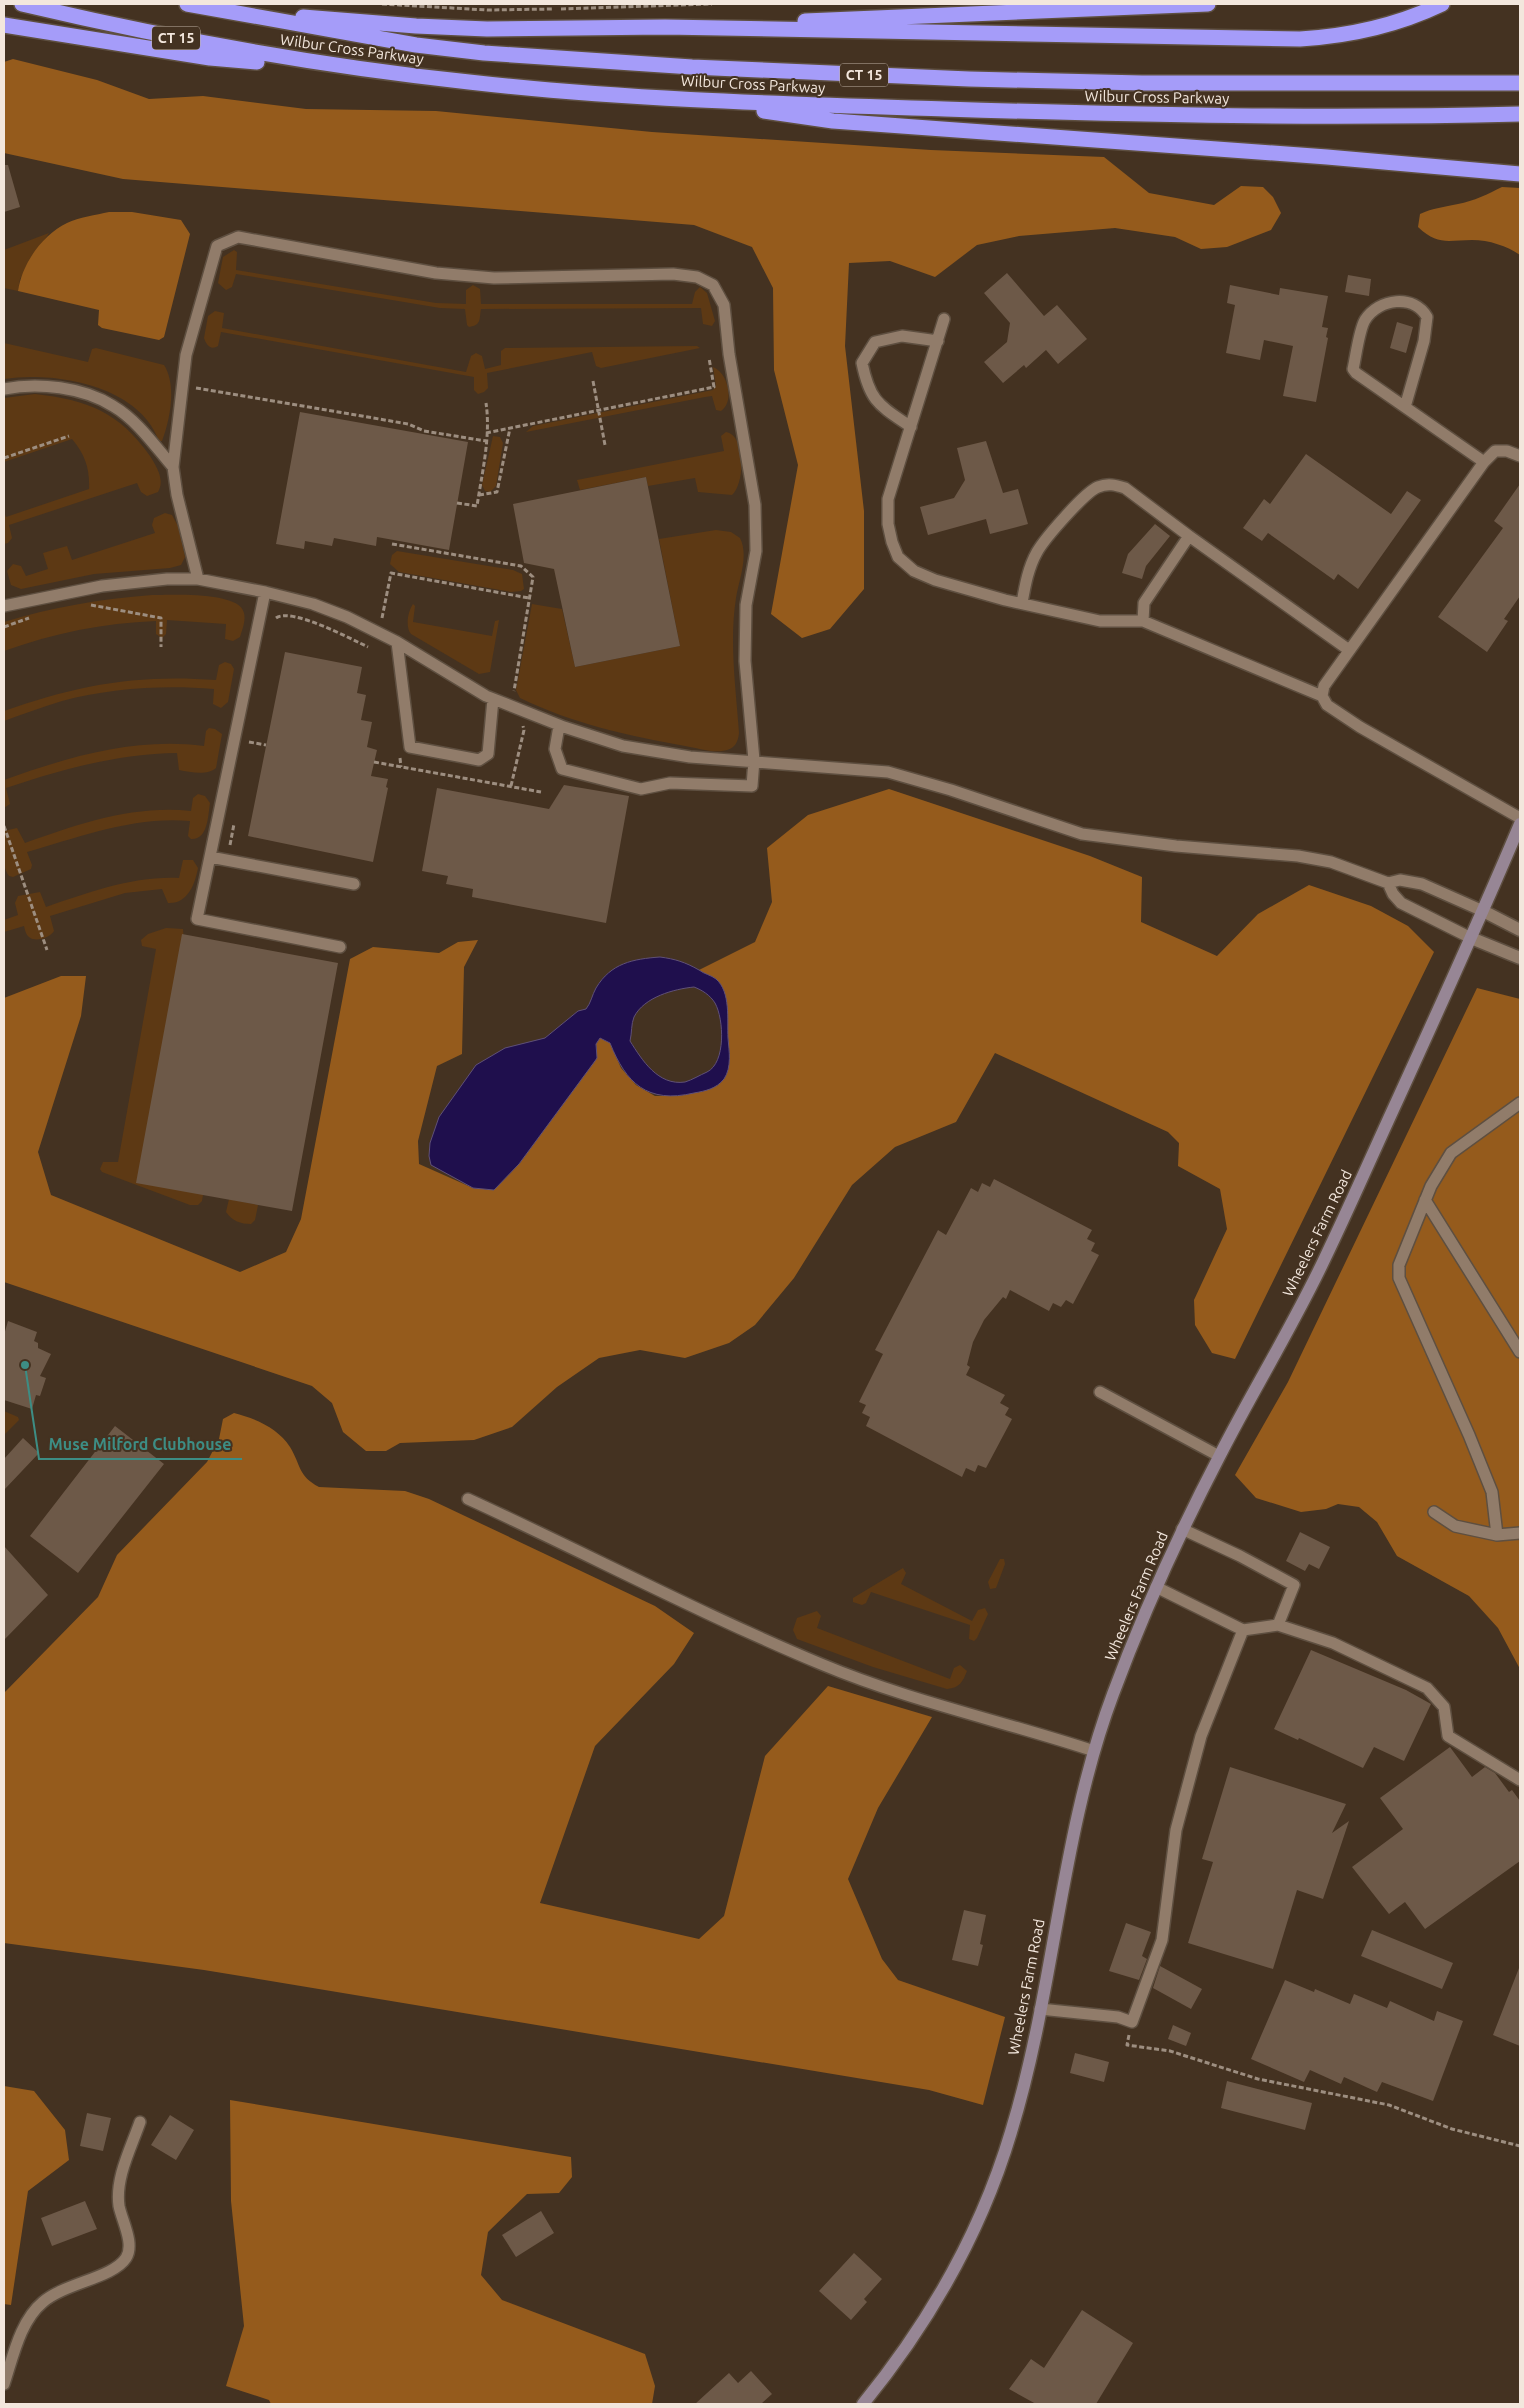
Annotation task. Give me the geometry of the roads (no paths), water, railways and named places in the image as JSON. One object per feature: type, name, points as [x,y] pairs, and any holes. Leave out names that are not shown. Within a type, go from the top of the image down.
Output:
[{"type":"highway","name":"Wilbur Cross Parkway","points":[[22,4],[192,41],[332,65],[469,82],[676,98],[895,108],[1166,116],[1520,114]]},
{"type":"highway","name":"Wilbur Cross Parkway","points":[[187,4],[348,34],[474,52],[692,67],[1152,84],[1520,83]]},
{"type":"highway","points":[[665,27],[1208,4]]},
{"type":"highway","points":[[212,9],[452,28],[665,27],[1300,39],[1332,37],[1388,26],[1442,4]]},
{"type":"highway","points":[[4,24],[210,58],[268,63],[332,65]]},
{"type":"highway","points":[[676,98],[834,121],[1327,157],[1520,174]]},
{"type":"main road","name":"Wheelers Farm Road","points":[[863,2404],[928,2317],[978,2221],[1011,2133],[1040,2009],[1061,1892],[1094,1751],[1112,1696],[1156,1587],[1182,1529],[1219,1456],[1324,1261],[1471,938],[1520,824]]},
{"type":"street","points":[[1483,911],[1520,930]]},
{"type":"street","points":[[1471,938],[1520,958]]},
{"type":"lane","points":[[198,579],[172,467],[186,355],[218,246],[238,237],[436,273],[494,278],[673,274],[697,277],[713,285],[724,305],[729,354],[755,505],[756,551],[746,605],[746,651],[754,760],[752,786],[670,783],[641,789],[562,769],[555,749],[559,726]]},
{"type":"lane","points":[[1405,406],[1424,341],[1427,317],[1420,308],[1411,302],[1399,301],[1375,310],[1365,321],[1353,369],[1359,378],[1405,406],[1484,462]]},
{"type":"lane","points":[[944,319],[888,499],[888,524],[892,542],[898,557],[914,571],[935,580],[1022,604],[1100,621],[1143,621],[1322,696],[1327,705],[1360,728],[1520,818]]},
{"type":"lane","points":[[911,427],[882,408],[868,389],[862,363],[876,342],[902,336],[938,340]]},
{"type":"lane","points":[[4,389],[25,387],[63,389],[89,395],[114,406],[146,435],[172,467]]},
{"type":"lane","points":[[1322,696],[1324,686],[1484,462],[1495,451],[1507,451],[1520,456]]},
{"type":"lane","points":[[1022,604],[1027,576],[1038,551],[1086,494],[1100,486],[1115,485],[1125,488],[1349,650]]},
{"type":"lane","points":[[1143,621],[1144,603],[1189,536]]},
{"type":"lane","points":[[5,602],[102,586],[167,579],[198,579],[265,592],[313,604],[347,617],[397,642],[430,664],[493,699],[559,726],[623,746],[690,757],[754,760],[888,772],[950,790],[1082,834],[1176,846],[1298,856],[1331,862],[1388,882],[1400,880],[1422,884],[1483,911]]},
{"type":"lane","points":[[265,592],[197,919],[340,947]]},
{"type":"lane","points":[[397,642],[410,747],[479,760],[488,754],[493,699]]},
{"type":"lane","points":[[210,857],[354,884]]},
{"type":"lane","points":[[1388,882],[1393,894],[1401,903],[1471,938]]},
{"type":"lane","points":[[1498,1535],[1492,1492],[1399,1278],[1399,1265],[1425,1200],[1439,1170],[1451,1153],[1520,1103]]},
{"type":"lane","points":[[1425,1200],[1520,1352]]},
{"type":"lane","points":[[1100,1392],[1219,1456]]},
{"type":"lane","points":[[468,1499],[718,1618],[821,1664],[880,1686],[1094,1751]]},
{"type":"lane","points":[[1434,1512],[1455,1526],[1498,1535],[1520,1533]]},
{"type":"lane","points":[[1182,1529],[1294,1585],[1278,1625]]},
{"type":"lane","points":[[1156,1587],[1243,1630],[1278,1625],[1333,1643],[1427,1688],[1444,1707],[1448,1736],[1520,1780]]},
{"type":"lane","points":[[1040,2009],[1118,2018],[1132,2022],[1162,1940],[1176,1830],[1201,1736],[1243,1630]]},
{"type":"lane","points":[[4,2384],[28,2319],[42,2303],[59,2290],[110,2272],[120,2266],[127,2256],[129,2245],[119,2206],[119,2186],[140,2122]]},
{"type":"place","name":"Muse Milford Clubhouse","points":[[25,1365]]}]
